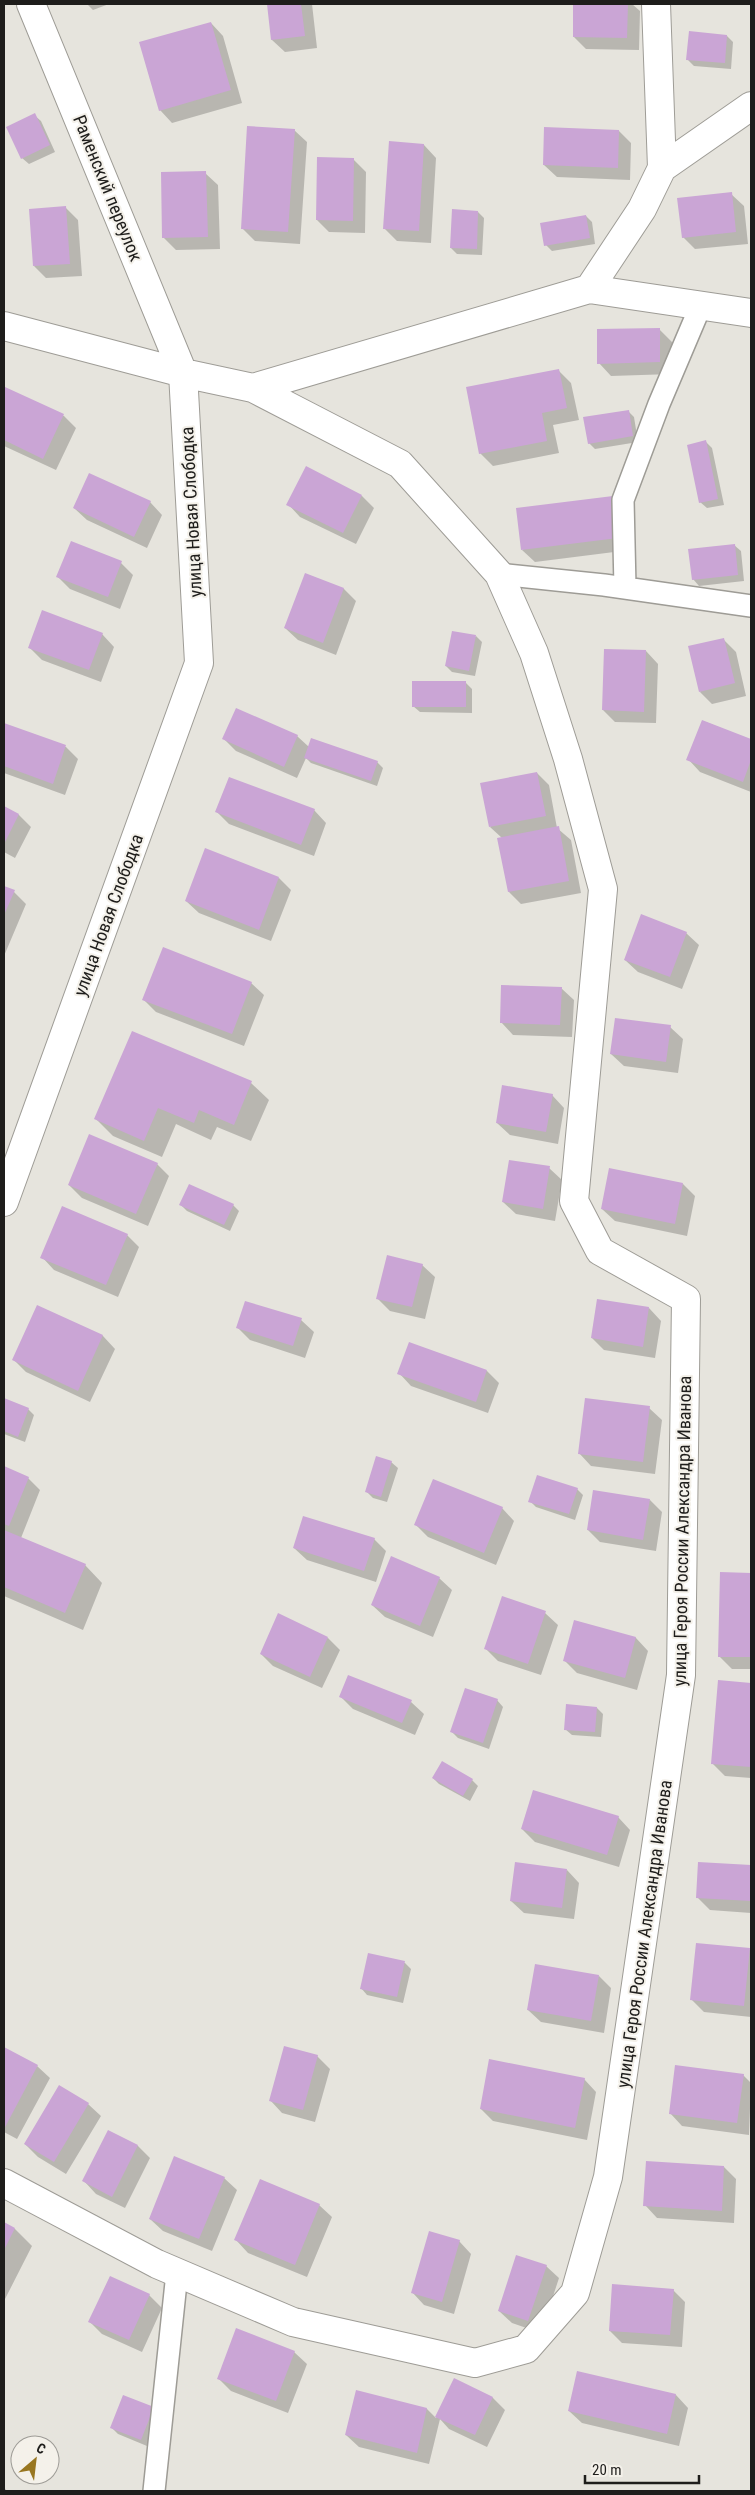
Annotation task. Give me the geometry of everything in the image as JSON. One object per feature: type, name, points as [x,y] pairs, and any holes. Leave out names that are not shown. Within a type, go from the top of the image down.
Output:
[{"type":"street","name":"Раменский переулок","points":[[32,4],[184,373]]},
{"type":"street","points":[[588,289],[642,210],[662,168],[656,4]]},
{"type":"street","points":[[662,168],[751,106]]},
{"type":"street","points":[[4,326],[184,373],[253,388],[588,289],[751,313]]},
{"type":"street","name":"улица Новая Слободка","points":[[4,1202],[199,663],[184,373]]},
{"type":"street","name":"улица Героя России Александра Иванова","points":[[4,2183],[178,2273],[293,2322],[474,2363],[526,2349],[575,2293],[608,2177],[681,1675],[686,1299],[600,1251],[574,1201],[603,889],[568,759],[534,653],[499,574],[400,464],[253,388]]},
{"type":"lane","points":[[624,587],[623,500],[659,404],[701,305]]},
{"type":"lane","points":[[499,574],[624,587],[751,606]]},
{"type":"lane","points":[[154,2491],[178,2273]]},
{"type":"building","points":[[267,4],[301,4],[305,36],[271,40]]},
{"type":"building","points":[[573,4],[628,4],[627,38],[573,37]]},
{"type":"building","points":[[211,22],[231,90],[159,111],[139,42]]},
{"type":"building","points":[[689,31],[727,35],[725,63],[686,60]]},
{"type":"building","points":[[35,113],[50,145],[21,159],[6,127]]},
{"type":"building","points":[[247,126],[295,129],[288,232],[241,229]]},
{"type":"building","points":[[544,127],[619,130],[618,168],[543,165]]},
{"type":"building","points":[[389,141],[424,144],[419,231],[383,229]]},
{"type":"building","points":[[317,157],[354,158],[353,221],[316,220]]},
{"type":"building","points":[[206,171],[208,237],[162,238],[161,172]]},
{"type":"building","points":[[732,192],[736,232],[682,238],[677,198]]},
{"type":"building","points":[[66,206],[70,264],[33,266],[29,209]]},
{"type":"building","points":[[452,209],[478,211],[477,249],[450,248]]},
{"type":"building","points":[[586,215],[590,238],[544,246],[540,223]]},
{"type":"building","points":[[660,328],[660,362],[597,364],[597,329]]},
{"type":"building","points":[[559,369],[567,408],[542,413],[547,441],[479,454],[466,387]]},
{"type":"building","points":[[5,387],[64,414],[43,459],[4,440]]},
{"type":"building","points":[[629,410],[633,436],[588,444],[583,417]]},
{"type":"building","points":[[706,440],[718,499],[699,503],[687,445]]},
{"type":"building","points":[[306,466],[362,495],[343,533],[286,505]]},
{"type":"building","points":[[89,473],[151,501],[134,537],[73,508]]},
{"type":"building","points":[[613,496],[618,538],[521,550],[516,508]]},
{"type":"building","points":[[71,541],[122,561],[108,597],[56,577]]},
{"type":"building","points":[[735,544],[738,575],[692,580],[688,549]]},
{"type":"building","points":[[305,573],[344,588],[323,643],[284,628]]},
{"type":"building","points":[[42,610],[103,633],[89,670],[28,648]]},
{"type":"building","points":[[452,631],[476,635],[469,671],[445,666]]},
{"type":"building","points":[[724,638],[735,683],[699,692],[688,646]]},
{"type":"building","points":[[604,649],[646,650],[644,712],[602,710]]},
{"type":"building","points":[[412,681],[466,681],[466,707],[412,707]]},
{"type":"building","points":[[236,708],[298,735],[284,767],[222,739]]},
{"type":"building","points":[[702,720],[751,739],[751,760],[743,782],[686,760]]},
{"type":"building","points":[[4,723],[66,745],[53,784],[4,766]]},
{"type":"building","points":[[311,738],[378,761],[371,781],[304,758]]},
{"type":"building","points":[[537,772],[546,816],[489,827],[480,783]]},
{"type":"building","points":[[229,777],[315,809],[301,845],[215,812]]},
{"type":"building","points":[[4,806],[19,814],[4,844]]},
{"type":"building","points":[[559,826],[569,881],[508,892],[497,838]]},
{"type":"building","points":[[205,848],[279,877],[259,930],[185,901]]},
{"type":"building","points":[[4,886],[15,890],[4,915]]},
{"type":"building","points":[[641,914],[687,932],[670,977],[624,960]]},
{"type":"building","points":[[163,947],[252,982],[232,1034],[142,1000]]},
{"type":"building","points":[[501,985],[562,987],[560,1025],[500,1023]]},
{"type":"building","points":[[615,1018],[671,1025],[666,1062],[610,1054]]},
{"type":"building","points":[[132,1031],[252,1081],[234,1125],[199,1110],[194,1123],[158,1108],[144,1141],[94,1119]]},
{"type":"building","points":[[502,1085],[553,1094],[546,1132],[496,1123]]},
{"type":"building","points":[[89,1134],[158,1163],[136,1214],[68,1185]]},
{"type":"building","points":[[509,1160],[550,1166],[543,1209],[502,1202]]},
{"type":"building","points":[[609,1168],[683,1183],[675,1224],[601,1209]]},
{"type":"building","points":[[189,1184],[234,1204],[224,1225],[179,1205]]},
{"type":"building","points":[[62,1206],[128,1234],[106,1285],[40,1258]]},
{"type":"building","points":[[387,1255],[423,1264],[412,1307],[376,1299]]},
{"type":"building","points":[[597,1299],[649,1307],[643,1347],[591,1338]]},
{"type":"building","points":[[245,1301],[302,1318],[293,1346],[236,1328]]},
{"type":"building","points":[[37,1305],[103,1335],[78,1391],[12,1360]]},
{"type":"building","points":[[409,1342],[487,1370],[476,1402],[397,1374]]},
{"type":"building","points":[[4,1398],[29,1408],[18,1437],[4,1431]]},
{"type":"building","points":[[585,1398],[650,1406],[643,1462],[578,1454]]},
{"type":"building","points":[[376,1456],[392,1461],[381,1497],[365,1492]]},
{"type":"building","points":[[4,1466],[29,1477],[9,1526],[4,1524]]},
{"type":"building","points":[[537,1475],[578,1488],[569,1514],[528,1502]]},
{"type":"building","points":[[433,1479],[503,1507],[484,1553],[414,1525]]},
{"type":"building","points":[[593,1490],[650,1499],[643,1540],[587,1530]]},
{"type":"building","points":[[303,1516],[375,1538],[364,1571],[293,1548]]},
{"type":"building","points":[[4,1530],[86,1564],[65,1613],[4,1587]]},
{"type":"building","points":[[391,1556],[440,1577],[420,1626],[371,1605]]},
{"type":"building","points":[[720,1572],[751,1573],[751,1657],[718,1657]]},
{"type":"building","points":[[502,1596],[546,1611],[528,1664],[484,1649]]},
{"type":"building","points":[[278,1613],[328,1637],[310,1677],[260,1654]]},
{"type":"building","points":[[574,1620],[636,1637],[625,1678],[563,1661]]},
{"type":"building","points":[[348,1675],[412,1700],[402,1723],[339,1697]]},
{"type":"building","points":[[718,1680],[751,1683],[751,1767],[711,1764]]},
{"type":"building","points":[[465,1688],[498,1699],[483,1743],[450,1732]]},
{"type":"building","points":[[566,1704],[597,1707],[595,1732],[564,1730]]},
{"type":"building","points":[[442,1761],[473,1779],[463,1796],[432,1778]]},
{"type":"building","points":[[533,1790],[619,1816],[607,1855],[521,1829]]},
{"type":"building","points":[[515,1862],[567,1869],[562,1908],[510,1901]]},
{"type":"building","points":[[698,1862],[751,1865],[751,1901],[696,1898]]},
{"type":"building","points":[[696,1943],[750,1948],[744,2006],[690,2000]]},
{"type":"building","points":[[368,1953],[405,1961],[397,1997],[360,1989]]},
{"type":"building","points":[[535,1964],[599,1975],[591,2021],[527,2010]]},
{"type":"building","points":[[284,2046],[318,2055],[303,2110],[269,2101]]},
{"type":"building","points":[[4,2047],[38,2065],[4,2129]]},
{"type":"building","points":[[489,2059],[585,2078],[575,2128],[480,2109]]},
{"type":"building","points":[[675,2065],[744,2074],[737,2123],[669,2114]]},
{"type":"building","points":[[59,2085],[89,2103],[54,2162],[24,2144]]},
{"type":"building","points":[[108,2130],[138,2145],[112,2197],[82,2181]]},
{"type":"building","points":[[174,2156],[225,2177],[199,2239],[149,2219]]},
{"type":"building","points":[[646,2161],[724,2166],[722,2211],[643,2206]]},
{"type":"building","points":[[260,2179],[320,2204],[295,2265],[234,2240]]},
{"type":"building","points":[[4,2222],[15,2228],[4,2250]]},
{"type":"building","points":[[429,2231],[460,2240],[442,2302],[411,2293]]},
{"type":"building","points":[[516,2255],[547,2265],[528,2321],[498,2311]]},
{"type":"building","points":[[110,2276],[150,2294],[129,2340],[88,2322]]},
{"type":"building","points":[[612,2284],[674,2289],[670,2335],[609,2331]]},
{"type":"building","points":[[236,2328],[295,2351],[276,2401],[217,2379]]},
{"type":"building","points":[[577,2371],[676,2394],[667,2434],[568,2411]]},
{"type":"building","points":[[454,2378],[493,2397],[475,2435],[435,2417]]},
{"type":"building","points":[[356,2390],[427,2408],[417,2453],[345,2435]]},
{"type":"building","points":[[123,2395],[154,2407],[141,2440],[110,2428]]}]
